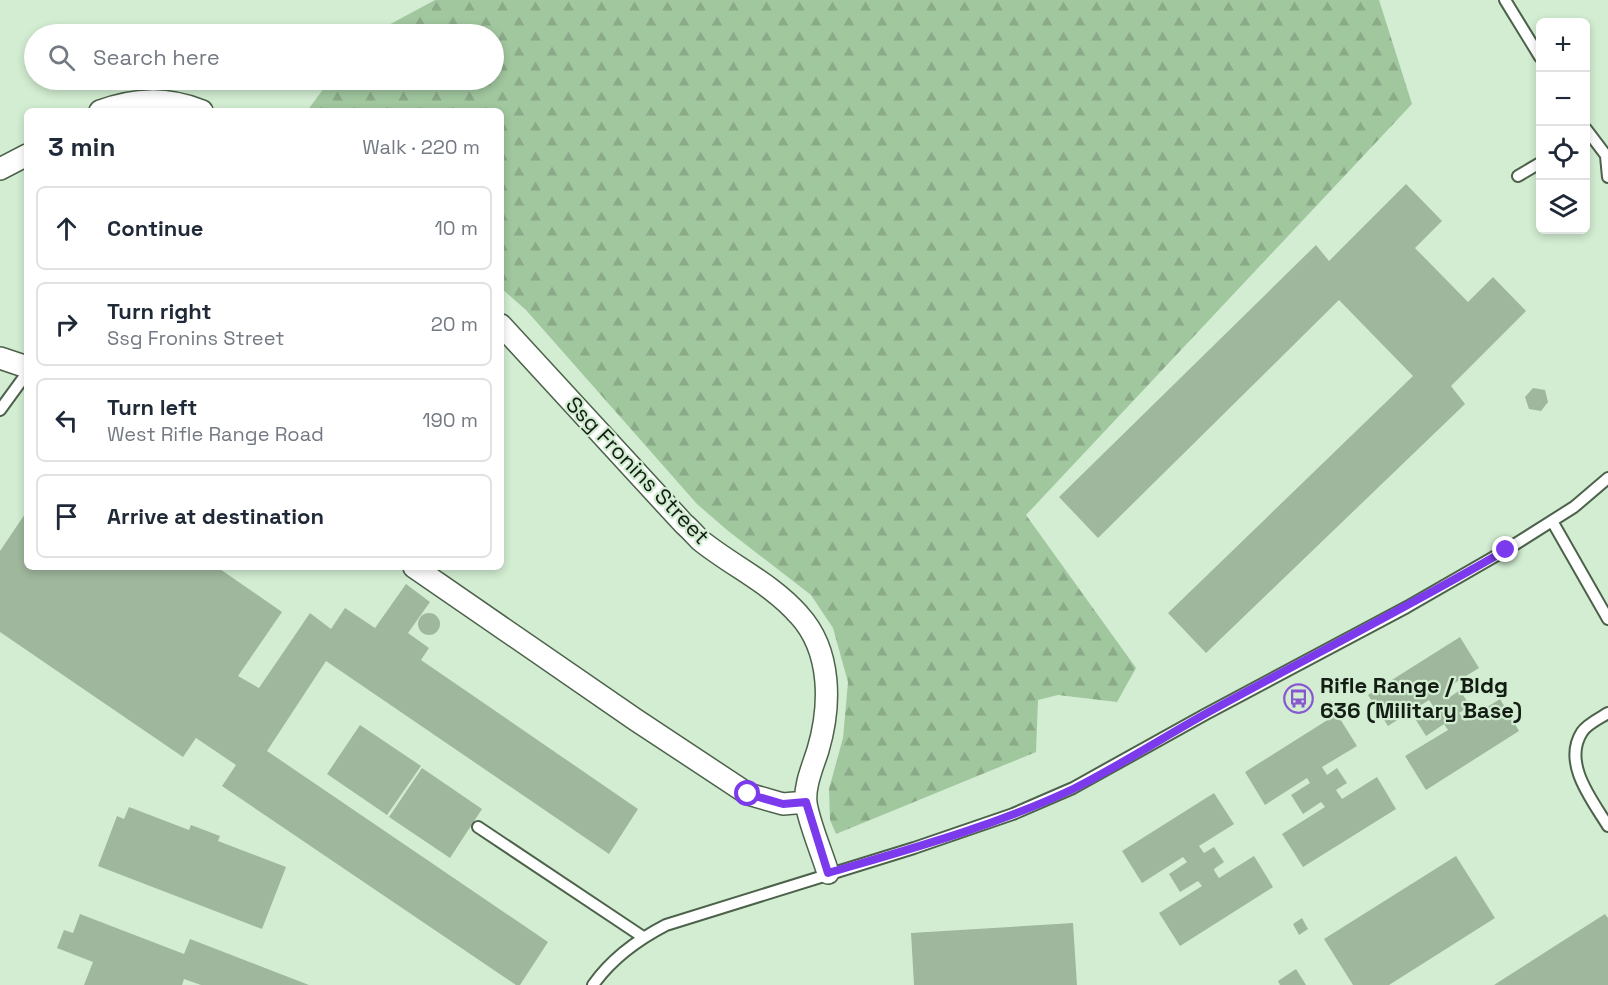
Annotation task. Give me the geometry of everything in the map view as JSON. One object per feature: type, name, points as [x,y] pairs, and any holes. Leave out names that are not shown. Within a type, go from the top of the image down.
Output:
[{"type":"street","points":[[108,108],[120,103],[142,100],[163,100],[194,108]]},
{"type":"street","points":[[0,169],[24,157]]},
{"type":"street","name":"Ssg Fronins Street","points":[[504,328],[684,524],[701,540],[768,586],[800,616],[813,636],[821,657],[827,694],[823,730],[810,776],[806,802],[828,873]]},
{"type":"street","points":[[0,358],[24,366]]},
{"type":"street","points":[[418,570],[748,794],[783,804],[806,802]]},
{"type":"lane","points":[[1505,0],[1536,50]]},
{"type":"lane","points":[[1590,137],[1607,157],[1608,177]]},
{"type":"lane","points":[[1518,176],[1536,165]]},
{"type":"lane","points":[[0,410],[24,377]]},
{"type":"lane","points":[[592,985],[622,952],[643,937],[666,925],[914,848],[1013,814],[1073,788],[1407,607],[1506,550],[1574,507],[1608,478]]},
{"type":"lane","points":[[1552,521],[1608,619]]},
{"type":"lane","points":[[1608,713],[1581,732],[1575,765],[1581,783],[1608,826]]},
{"type":"lane","points":[[478,827],[643,937]]},
{"type":"green space","points":[[435,0],[1379,0],[1412,104],[1026,515],[1136,668],[1117,702],[1058,695],[1038,700],[1036,752],[836,834],[830,820],[829,789],[843,738],[848,682],[833,628],[811,595],[697,504],[526,310],[504,291],[504,108],[309,108],[323,90],[504,90],[504,24],[391,24]]},
{"type":"building","points":[[1406,184],[1442,221],[1415,248],[1468,302],[1493,277],[1526,311],[1451,386],[1465,404],[1206,653],[1168,613],[1413,376],[1339,300],[1098,538],[1059,497],[1316,245],[1329,261]]},
{"type":"building","points":[[1533,388],[1545,390],[1548,402],[1541,411],[1529,409],[1525,397]]},
{"type":"building","points":[[24,515],[24,570],[221,570],[282,612],[238,676],[259,688],[310,613],[331,629],[345,608],[375,628],[406,584],[430,602],[408,633],[429,648],[421,660],[638,809],[609,854],[326,661],[267,751],[548,942],[520,985],[516,985],[222,786],[236,765],[196,738],[183,757],[0,632],[0,551]]},
{"type":"building","points":[[429,613],[437,616],[440,624],[437,632],[429,635],[421,632],[418,624],[421,616]]},
{"type":"building","points":[[1460,637],[1479,668],[1445,689],[1450,697],[1460,690],[1470,706],[1459,713],[1465,721],[1500,699],[1519,731],[1426,790],[1405,756],[1448,730],[1444,724],[1426,736],[1414,717],[1433,706],[1429,700],[1388,726],[1368,695]]},
{"type":"building","points":[[1337,714],[1357,746],[1322,767],[1327,775],[1337,768],[1347,783],[1336,790],[1342,799],[1377,777],[1396,809],[1303,867],[1282,834],[1325,807],[1321,802],[1303,814],[1291,795],[1310,783],[1307,778],[1265,805],[1245,772]]},
{"type":"building","points":[[360,725],[421,766],[387,815],[327,774]]},
{"type":"building","points":[[422,768],[482,809],[450,858],[389,817]]},
{"type":"building","points":[[1214,793],[1234,824],[1199,846],[1204,853],[1214,847],[1224,862],[1214,869],[1215,872],[1219,878],[1254,856],[1273,887],[1180,946],[1159,913],[1202,886],[1198,881],[1180,892],[1169,874],[1187,862],[1183,857],[1142,883],[1122,851]]},
{"type":"building","points":[[129,807],[189,830],[191,825],[220,836],[218,841],[286,867],[262,929],[98,866],[117,816],[124,819]]},
{"type":"building","points":[[1456,856],[1495,918],[1389,985],[1353,985],[1324,939]]},
{"type":"building","points":[[80,914],[184,954],[190,939],[309,985],[201,985],[184,979],[182,985],[84,985],[93,962],[57,948],[64,930],[73,933]]},
{"type":"building","points":[[1605,914],[1608,918],[1608,985],[1494,985]]},
{"type":"building","points":[[1302,918],[1308,929],[1299,935],[1293,924]]},
{"type":"building","points":[[1073,923],[1077,985],[914,985],[911,933]]},
{"type":"building","points":[[1296,969],[1306,985],[1280,985],[1278,981]]},
{"type":"place","name":"Rifle Range / Bldg 636 (Military Base)","points":[[1299,698]]},
{"type":"route","points":[[748,794],[783,804],[806,802],[828,873],[914,848],[1013,814],[1073,788],[1407,607],[1506,550]]}]
